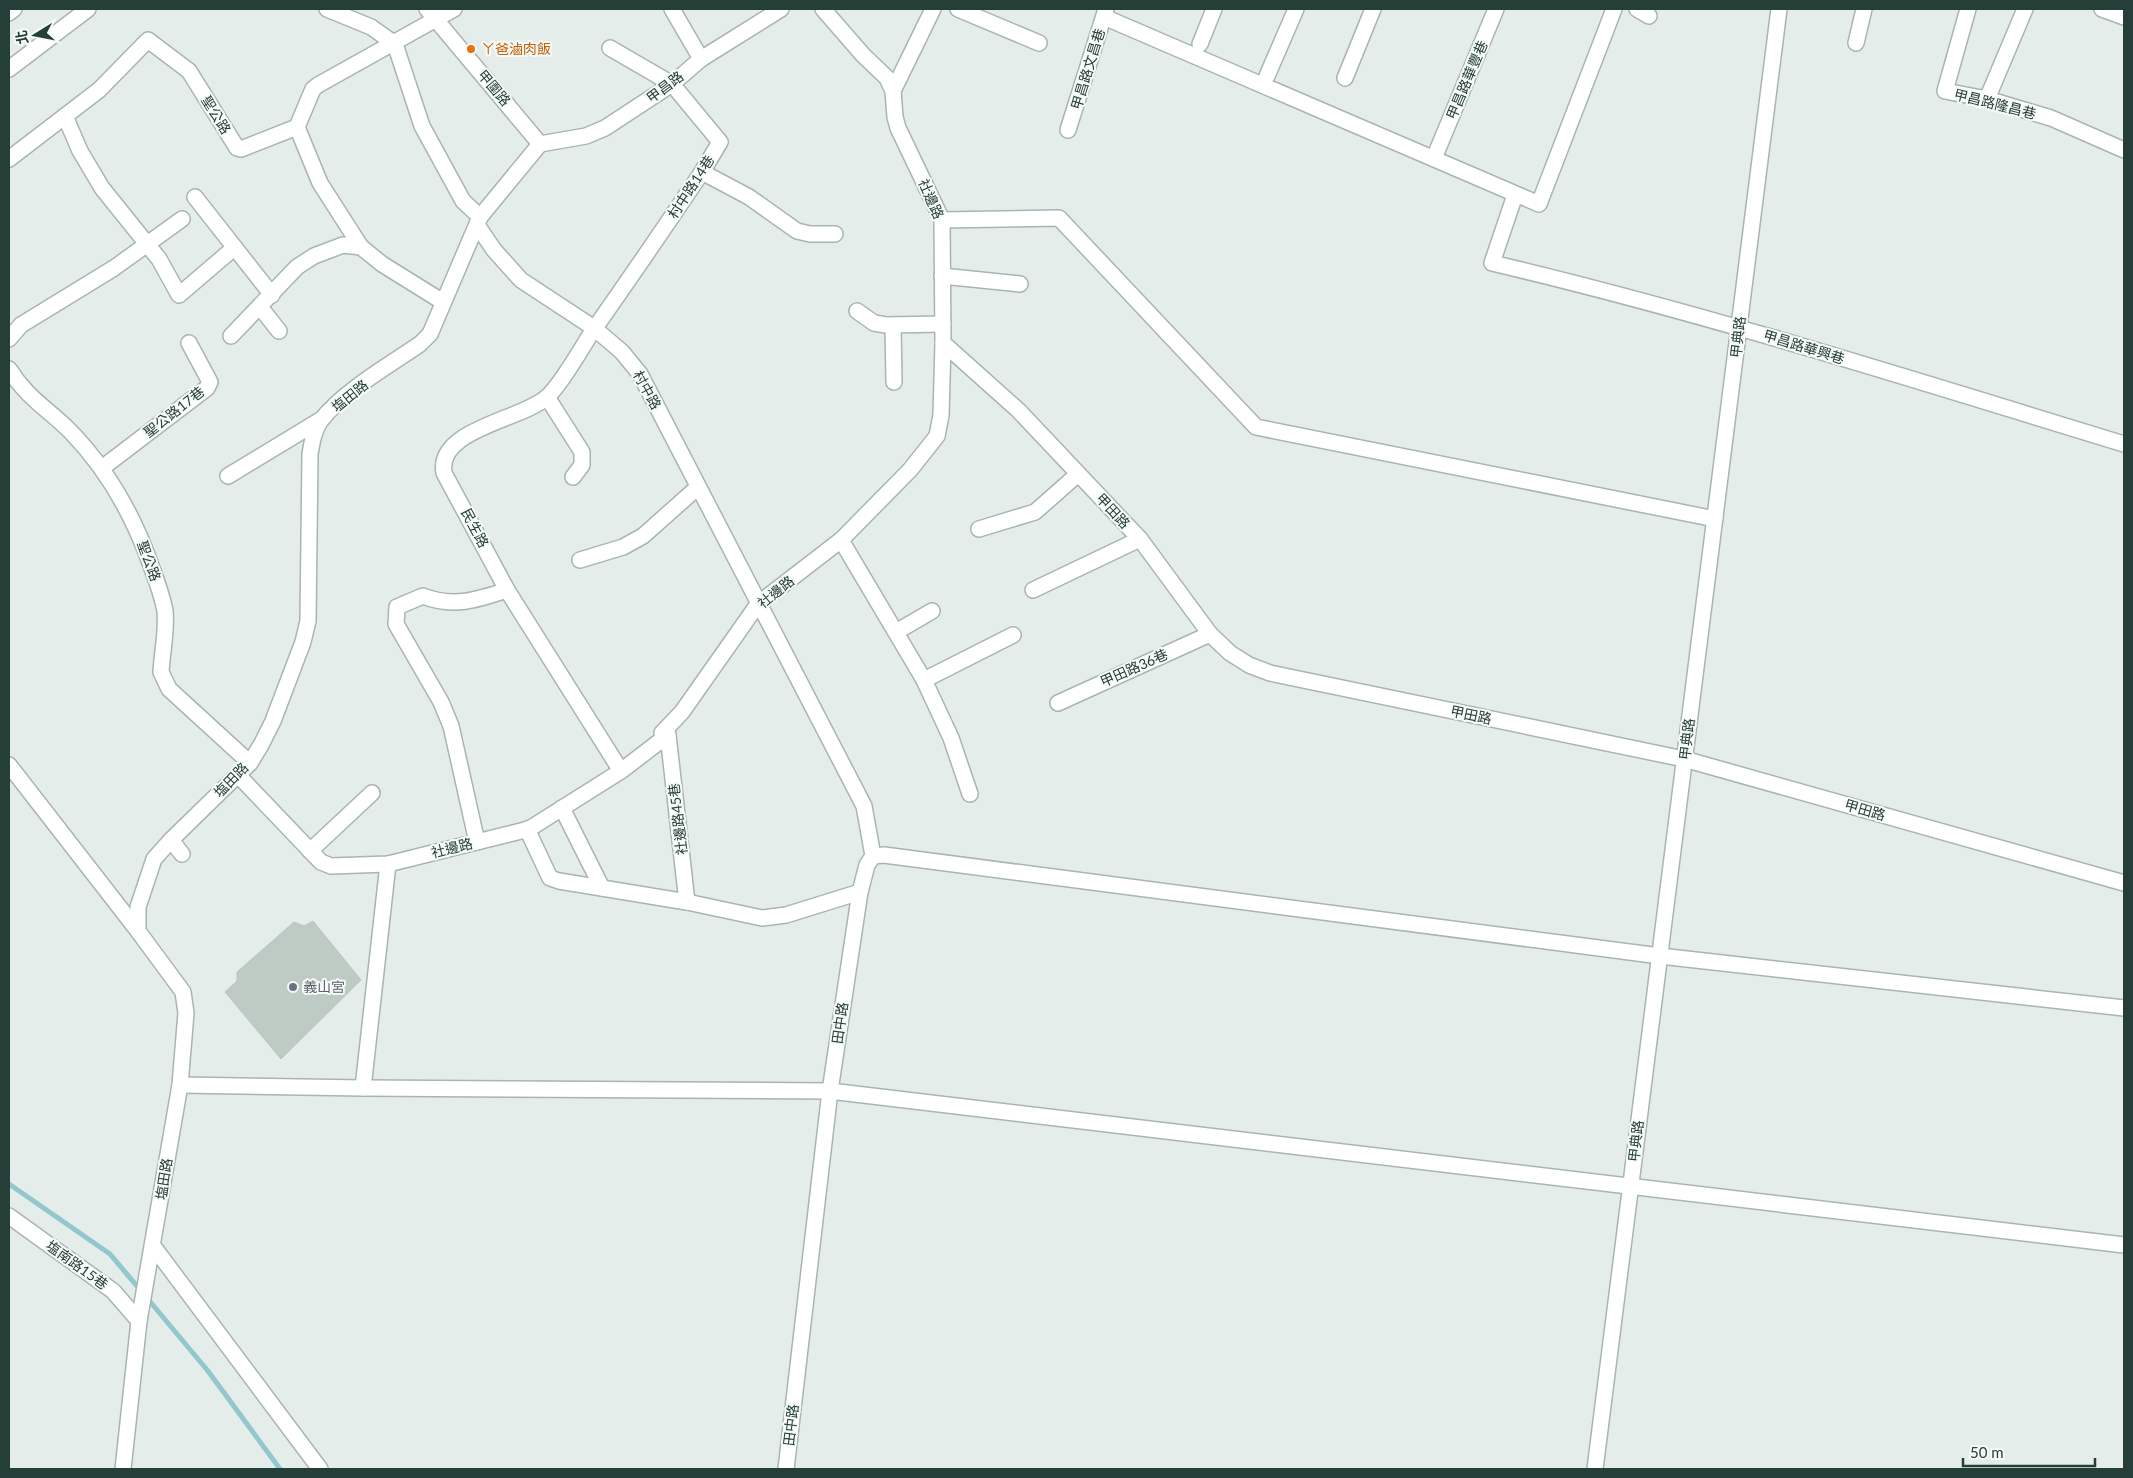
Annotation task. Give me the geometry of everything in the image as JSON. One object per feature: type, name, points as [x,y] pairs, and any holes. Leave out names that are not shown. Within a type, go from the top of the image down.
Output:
[{"type":"street","points":[[9,13],[14,9]]},
{"type":"street","points":[[9,69],[88,9]]},
{"type":"street","points":[[327,9],[371,27],[395,44]]},
{"type":"street","points":[[443,302],[382,264],[361,247],[320,183],[296,127],[313,89],[395,44],[432,14],[454,9]]},
{"type":"street","points":[[672,9],[701,59]]},
{"type":"street","name":"甲昌路","points":[[540,144],[586,136],[605,128],[672,84],[701,59],[781,9]]},
{"type":"street","name":"社邊路","points":[[668,735],[662,733],[682,712],[758,604],[841,540],[910,470],[937,436],[941,415],[943,343],[942,220],[898,128],[893,91],[887,78],[863,55],[824,9]]},
{"type":"street","points":[[893,91],[933,9]]},
{"type":"street","points":[[958,9],[1039,42]]},
{"type":"street","points":[[1200,44],[1214,9]]},
{"type":"street","points":[[1267,76],[1296,9]]},
{"type":"street","points":[[1345,78],[1373,9]]},
{"type":"street","name":"甲昌路華豐巷","points":[[1437,151],[1496,9]]},
{"type":"street","points":[[1105,13],[1515,196],[1539,204],[1614,9]]},
{"type":"street","name":"甲典路","points":[[1595,1469],[1779,9]]},
{"type":"street","points":[[1856,43],[1864,9]]},
{"type":"street","name":"甲昌路隆昌巷","points":[[1968,9],[1945,91],[1987,99],[2051,118],[2124,150]]},
{"type":"street","points":[[1987,99],[2025,9]]},
{"type":"street","points":[[2102,9],[2124,17]]},
{"type":"street","name":"甲昌路文昌巷","points":[[1068,130],[1105,13]]},
{"type":"street","name":"甲圍路","points":[[432,14],[540,144]]},
{"type":"street","name":"聖公路","points":[[9,159],[99,90],[148,40],[189,71],[236,148],[241,150],[296,127]]},
{"type":"street","name":"村中路","points":[[395,44],[422,126],[463,201],[479,221],[494,250],[521,280],[595,329],[622,352],[640,374],[758,604]]},
{"type":"street","name":"村中路14巷","points":[[595,329],[702,172],[720,142],[672,84],[610,48]]},
{"type":"street","points":[[65,116],[80,151],[102,188],[148,244],[179,295],[234,248]]},
{"type":"street","name":"塩田路","points":[[123,1469],[140,1320],[180,1085],[186,1013],[183,992],[138,931],[138,907],[143,888],[154,859],[250,762],[273,721],[303,642],[308,621],[310,454],[312,438],[322,419],[340,401],[420,344],[430,334],[479,221],[540,144]]},
{"type":"street","points":[[702,172],[750,197],[798,231],[810,234],[835,234]]},
{"type":"street","name":"甲昌路華興巷","points":[[1515,196],[1492,263],[1592,286],[1739,328],[2124,444]]},
{"type":"street","points":[[195,197],[272,295]]},
{"type":"street","points":[[942,220],[1059,218],[1256,427],[1715,519]]},
{"type":"street","points":[[9,339],[21,325],[148,244],[182,219]]},
{"type":"street","points":[[231,336],[297,267],[314,256],[342,245],[361,247]]},
{"type":"street","points":[[942,276],[1020,284]]},
{"type":"street","points":[[260,307],[279,331]]},
{"type":"street","points":[[857,311],[874,323],[893,326],[943,324]]},
{"type":"street","points":[[893,326],[894,382]]},
{"type":"street","points":[[573,476],[582,465],[582,452],[547,398],[595,329]]},
{"type":"street","name":"聖公路17巷","points":[[102,468],[207,388],[210,382],[189,343]]},
{"type":"street","name":"甲田路","points":[[943,343],[1018,410],[1140,539],[1210,634],[1230,653],[1249,665],[1270,673],[1684,759],[2124,883]]},
{"type":"street","name":"聖公路","points":[[9,369],[28,395],[69,430],[102,468],[116,487],[137,527],[157,580],[164,612],[161,672],[163,680],[169,689],[250,762]]},
{"type":"street","name":"民生路","points":[[547,398],[470,434],[454,445],[444,457],[442,464],[444,473],[507,590],[621,771]]},
{"type":"street","points":[[228,476],[322,419]]},
{"type":"street","points":[[979,529],[1035,512],[1078,474]]},
{"type":"street","points":[[580,560],[623,547],[643,536],[698,487]]},
{"type":"street","points":[[1033,590],[1140,539]]},
{"type":"street","points":[[841,540],[924,680],[951,738],[970,794]]},
{"type":"street","points":[[477,842],[451,726],[441,702],[396,624],[395,615],[397,607],[423,596],[439,602],[467,603],[507,590]]},
{"type":"street","points":[[758,604],[864,806],[873,856],[904,858],[1660,956],[2124,1008]]},
{"type":"street","points":[[896,632],[932,612]]},
{"type":"street","name":"甲田路36巷","points":[[1058,702],[1210,634]]},
{"type":"street","points":[[924,680],[1013,635]]},
{"type":"street","name":"社邊路","points":[[238,775],[321,862],[331,866],[388,864],[527,829],[621,771],[668,735]]},
{"type":"street","name":"社邊路45巷","points":[[668,735],[687,902]]},
{"type":"street","points":[[9,765],[138,931]]},
{"type":"street","points":[[310,851],[372,792]]},
{"type":"street","points":[[562,808],[602,888]]},
{"type":"street","points":[[527,829],[550,878],[602,888],[687,902],[762,918],[786,915],[860,892]]},
{"type":"street","points":[[171,840],[182,854]]},
{"type":"street","name":"田中路","points":[[786,1469],[830,1091],[860,892],[867,865],[873,856]]},
{"type":"street","points":[[363,1088],[388,864]]},
{"type":"street","points":[[180,1085],[830,1091],[1630,1188],[2124,1245]]},
{"type":"street","name":"塩南路15巷","points":[[9,1216],[113,1292],[140,1320]]},
{"type":"street","points":[[153,1246],[320,1469]]},
{"type":"building","name":"義山宮","points":[[313,921],[361,980],[281,1059],[225,992],[237,981],[237,972],[294,922],[304,926]]},
{"type":"waterway","points":[[9,1184],[110,1254],[141,1291]]},
{"type":"waterway","points":[[147,1298],[208,1371],[280,1469]]},
{"type":"place","name":"ㄚ爸滷肉飯","points":[[471,49]]},
{"type":"place","name":"義山宮","points":[[293,987]]}]
